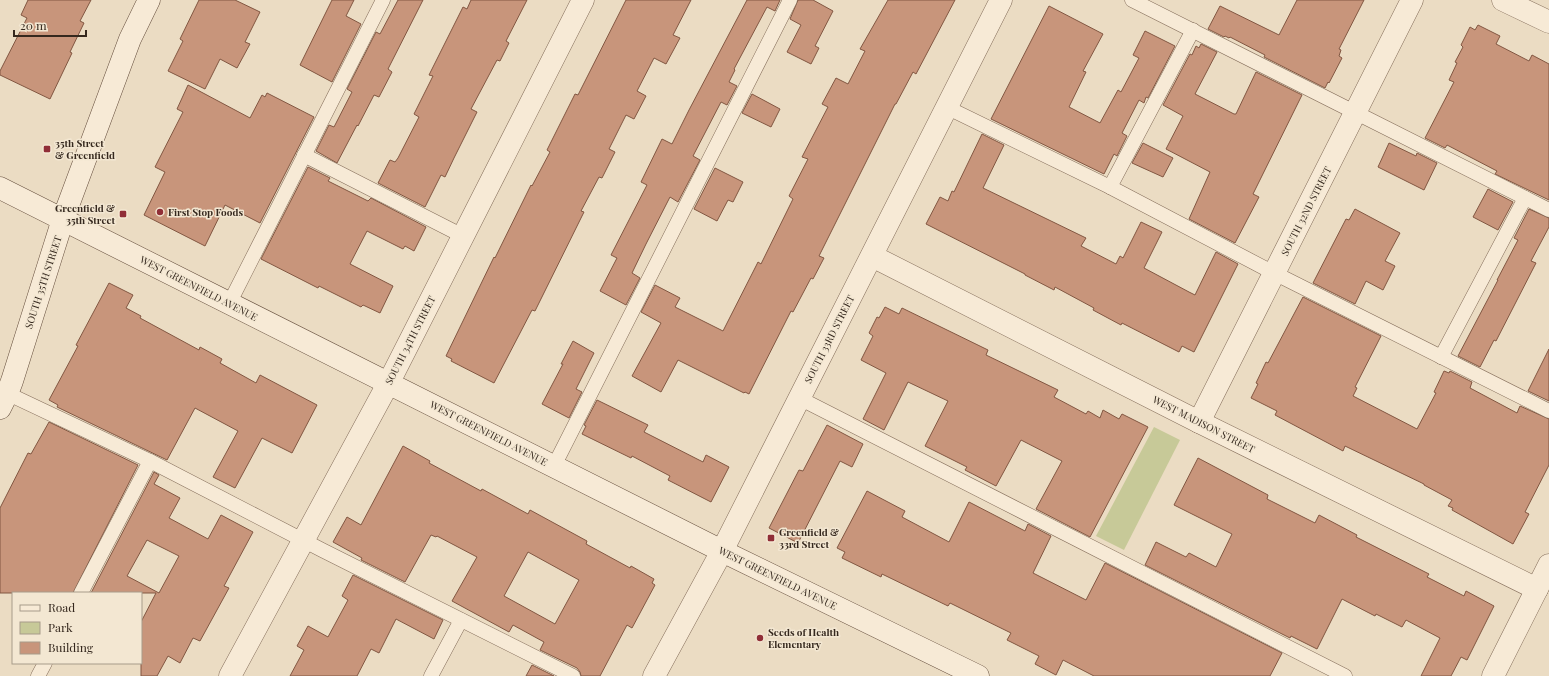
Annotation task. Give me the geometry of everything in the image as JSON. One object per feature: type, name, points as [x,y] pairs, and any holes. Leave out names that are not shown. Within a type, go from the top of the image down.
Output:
[{"type":"street","name":"SOUTH 35TH STREET","points":[[2,397],[63,220],[130,40],[150,0]]},
{"type":"street","name":"SOUTH 34TH STREET","points":[[230,676],[389,382],[583,0]]},
{"type":"street","name":"SOUTH 33RD STREET","points":[[654,676],[722,551],[1001,0]]},
{"type":"street","name":"SOUTH 32ND STREET","points":[[1199,422],[1412,0]]},
{"type":"street","points":[[1504,0],[1549,22]]},
{"type":"street","name":"WEST GREENFIELD AVENUE","points":[[0,188],[229,304],[389,382],[722,551],[978,676]]},
{"type":"street","name":"WEST MADISON STREET","points":[[872,256],[1199,422],[1537,589]]},
{"type":"street","points":[[1493,676],[1549,565]]},
{"type":"lane","points":[[229,304],[383,0]]},
{"type":"lane","points":[[554,466],[790,0]]},
{"type":"lane","points":[[1132,0],[1549,210]]},
{"type":"lane","points":[[1110,187],[1193,30]]},
{"type":"lane","points":[[946,107],[1110,187],[1274,273],[1549,411]]},
{"type":"lane","points":[[304,154],[464,236]]},
{"type":"lane","points":[[1441,357],[1525,198]]},
{"type":"lane","points":[[2,397],[150,460],[303,540],[573,676]]},
{"type":"lane","points":[[799,398],[1345,676]]},
{"type":"lane","points":[[82,592],[150,460]]},
{"type":"lane","points":[[431,676],[461,620]]},
{"type":"lane","points":[[38,676],[44,664]]},
{"type":"green space","points":[[1154,427],[1180,440],[1124,550],[1096,536]]},
{"type":"building","points":[[28,0],[91,0],[80,21],[84,23],[70,52],[72,53],[50,99],[0,75],[0,71],[27,18],[21,15]]},
{"type":"building","points":[[199,0],[235,0],[260,12],[245,42],[250,44],[237,68],[220,59],[205,89],[168,71],[183,41],[180,39]]},
{"type":"building","points":[[332,0],[354,0],[346,16],[361,24],[332,82],[300,65]]},
{"type":"building","points":[[398,0],[423,0],[388,69],[392,72],[379,97],[374,95],[337,163],[316,151],[329,125],[334,127],[352,92],[347,89],[376,32],[380,34]]},
{"type":"building","points":[[471,0],[527,0],[506,41],[509,43],[500,61],[497,60],[471,109],[477,112],[445,177],[441,175],[425,207],[378,183],[390,160],[395,162],[398,158],[419,117],[414,114],[433,76],[429,75],[463,7],[467,9]]},
{"type":"building","points":[[626,0],[691,0],[673,35],[680,38],[666,64],[654,58],[637,91],[646,96],[634,119],[626,115],[609,149],[615,152],[602,178],[599,177],[581,211],[584,212],[535,311],[532,310],[494,383],[451,361],[452,359],[446,356],[494,257],[495,258],[531,185],[532,186],[550,152],[547,150],[575,94],[578,95]]},
{"type":"building","points":[[747,0],[780,0],[775,11],[767,7],[734,69],[735,70],[729,82],[737,86],[727,105],[721,102],[693,156],[700,160],[678,202],[670,197],[646,244],[632,273],[640,278],[626,305],[600,291],[617,258],[611,255],[647,185],[641,182],[662,139],[672,144]]},
{"type":"building","points":[[798,0],[813,0],[833,11],[815,46],[819,48],[811,64],[787,52],[801,25],[790,19]]},
{"type":"building","points":[[888,0],[955,0],[916,74],[913,72],[895,104],[819,256],[824,258],[813,279],[811,278],[793,312],[791,311],[749,394],[744,393],[678,360],[661,392],[632,376],[661,323],[641,312],[655,285],[680,298],[675,307],[723,331],[758,262],[761,264],[793,199],[789,196],[808,159],[802,157],[828,107],[822,104],[836,78],[848,84],[865,51],[860,49]]},
{"type":"building","points":[[1297,0],[1364,0],[1339,49],[1341,50],[1339,56],[1342,58],[1325,88],[1264,57],[1265,55],[1230,37],[1224,37],[1208,29],[1220,6],[1279,35]]},
{"type":"building","points":[[1049,6],[1103,34],[1083,71],[1086,72],[1069,107],[1100,123],[1118,90],[1121,92],[1139,58],[1133,55],[1145,31],[1175,46],[1148,98],[1146,97],[1144,103],[1139,100],[1122,133],[1127,136],[1117,156],[1114,154],[1104,174],[991,119]]},
{"type":"building","points":[[1478,25],[1500,36],[1496,44],[1529,61],[1532,55],[1549,64],[1549,200],[1495,174],[1497,171],[1447,145],[1445,148],[1425,138],[1454,82],[1449,80],[1457,63],[1455,62],[1463,47],[1461,45],[1470,27],[1475,30]]},
{"type":"building","points":[[1201,44],[1217,52],[1195,94],[1234,114],[1236,114],[1256,72],[1302,95],[1253,194],[1259,197],[1235,243],[1189,219],[1210,172],[1166,149],[1183,116],[1163,105],[1190,54],[1192,55],[1196,46],[1199,48]]},
{"type":"building","points":[[188,85],[250,118],[262,95],[265,97],[267,93],[314,117],[260,223],[225,205],[205,246],[144,215],[165,172],[155,167],[183,112],[177,109]]},
{"type":"building","points":[[752,94],[780,109],[771,127],[742,113]]},
{"type":"building","points":[[982,134],[1004,145],[983,188],[1086,238],[1081,246],[1116,264],[1120,256],[1123,258],[1141,222],[1162,232],[1144,268],[1195,295],[1216,252],[1238,264],[1194,352],[1182,346],[1179,352],[1122,323],[1121,325],[1093,310],[1094,308],[1055,287],[1054,290],[926,224],[940,197],[948,201],[952,191],[954,192]]},
{"type":"building","points":[[1143,143],[1173,158],[1163,177],[1132,163]]},
{"type":"building","points":[[1389,143],[1416,156],[1417,153],[1437,163],[1424,190],[1378,167]]},
{"type":"building","points":[[308,167],[330,178],[328,181],[368,201],[371,198],[426,227],[414,251],[405,246],[403,249],[367,231],[350,264],[393,286],[380,313],[363,305],[361,307],[319,286],[318,288],[261,259]]},
{"type":"building","points":[[715,168],[743,182],[733,202],[728,200],[717,221],[694,209]]},
{"type":"building","points":[[1488,189],[1513,202],[1498,230],[1473,217]]},
{"type":"building","points":[[1355,209],[1400,233],[1385,261],[1395,266],[1383,290],[1366,281],[1355,304],[1313,283],[1346,219],[1349,220]]},
{"type":"building","points":[[1529,209],[1549,218],[1549,227],[1531,261],[1536,263],[1496,341],[1494,340],[1480,367],[1458,356],[1518,240],[1514,238]]},
{"type":"building","points":[[109,283],[133,295],[126,308],[141,316],[140,318],[199,350],[200,347],[222,359],[220,363],[256,383],[260,375],[317,405],[292,453],[262,438],[235,488],[213,477],[238,431],[195,408],[167,460],[57,407],[58,405],[49,400]]},
{"type":"building","points":[[1303,297],[1381,336],[1355,387],[1357,388],[1353,396],[1417,429],[1436,393],[1434,392],[1444,371],[1449,373],[1450,371],[1472,382],[1470,388],[1517,413],[1520,406],[1549,419],[1549,465],[1525,512],[1529,514],[1513,544],[1452,510],[1453,508],[1448,506],[1452,500],[1424,484],[1345,446],[1343,451],[1275,415],[1277,411],[1251,398],[1266,362],[1268,363]]},
{"type":"building","points":[[885,307],[899,314],[902,308],[988,350],[986,355],[1058,390],[1054,397],[1086,414],[1088,411],[1100,418],[1103,410],[1119,419],[1122,414],[1148,427],[1090,537],[1036,509],[1062,461],[1021,440],[996,486],[965,470],[967,467],[925,446],[948,401],[908,382],[884,430],[863,419],[886,373],[861,360],[873,336],[869,333],[877,317],[879,318]]},
{"type":"building","points":[[573,341],[594,353],[576,389],[582,392],[569,418],[542,404]]},
{"type":"building","points":[[1549,349],[1549,401],[1528,391]]},
{"type":"building","points":[[597,400],[648,425],[644,432],[703,462],[706,455],[729,467],[711,502],[668,480],[670,476],[632,456],[631,458],[582,434],[586,426],[584,425]]},
{"type":"building","points":[[49,422],[138,465],[74,592],[0,593],[0,508],[28,453],[31,454]]},
{"type":"building","points":[[827,425],[863,444],[852,467],[840,461],[798,543],[769,528],[799,470],[803,471]]},
{"type":"building","points":[[403,446],[430,461],[429,463],[481,491],[482,489],[528,514],[530,510],[587,541],[586,544],[630,568],[631,566],[654,579],[652,583],[655,585],[632,628],[627,625],[600,676],[581,676],[577,668],[540,650],[544,642],[513,625],[509,632],[452,601],[477,557],[437,536],[431,535],[405,582],[361,560],[362,558],[333,542],[347,517],[361,525]],"holes":[[[528,552],[579,580],[555,624],[504,596]]]},
{"type":"building","points":[[1198,458],[1268,495],[1267,499],[1315,523],[1319,515],[1357,535],[1356,537],[1429,574],[1427,577],[1464,596],[1466,591],[1494,606],[1467,660],[1461,657],[1451,676],[1421,676],[1440,638],[1406,620],[1402,627],[1376,614],[1375,616],[1342,599],[1317,649],[1291,636],[1290,638],[1145,565],[1156,542],[1186,557],[1189,553],[1216,567],[1232,534],[1174,505]]},
{"type":"building","points":[[154,472],[159,475],[154,484],[180,498],[169,518],[208,539],[221,515],[253,532],[224,586],[229,588],[200,641],[193,638],[180,663],[168,656],[157,676],[141,676],[142,620],[156,593],[92,592]],"holes":[[[147,540],[179,556],[159,593],[127,576]]]},
{"type":"building","points":[[867,491],[905,511],[902,517],[949,542],[969,502],[1025,531],[1028,524],[1051,536],[1033,573],[1086,600],[1105,563],[1282,653],[1270,676],[1094,676],[1063,660],[1056,675],[1035,664],[1039,656],[1007,640],[1011,633],[950,603],[948,606],[882,574],[881,577],[842,558],[845,552],[837,548]]},
{"type":"building","points":[[353,575],[443,620],[434,639],[396,619],[379,653],[371,649],[357,676],[290,676],[304,650],[297,646],[308,626],[328,637],[348,600],[342,596]]},
{"type":"building","points":[[532,665],[554,676],[526,676]]},
{"type":"place","name":"35th Street & Greenfield","points":[[47,149]]},
{"type":"place","name":"First Stop Foods","points":[[160,212]]},
{"type":"place","name":"Greenfield & 35th Street","points":[[123,214]]},
{"type":"place","name":"Greenfield & 33rd Street","points":[[771,538]]},
{"type":"place","name":"Seeds of Health Elementary","points":[[760,638]]}]
